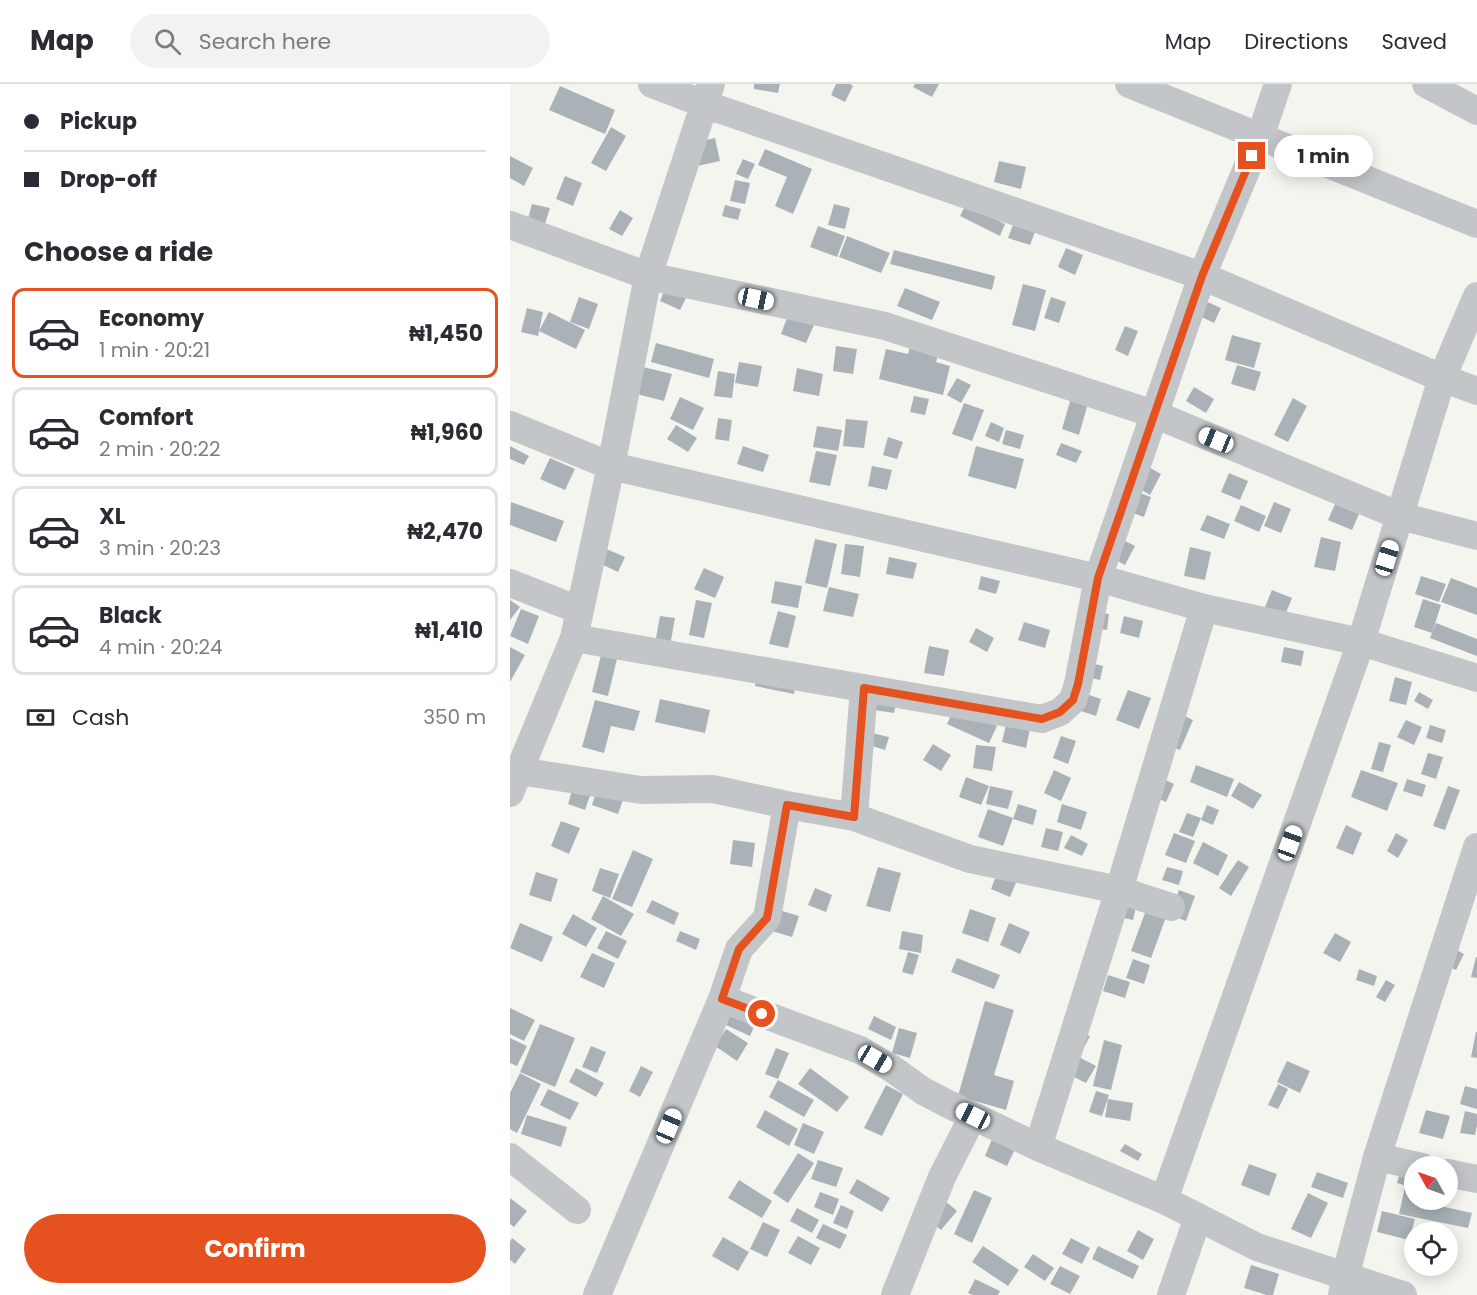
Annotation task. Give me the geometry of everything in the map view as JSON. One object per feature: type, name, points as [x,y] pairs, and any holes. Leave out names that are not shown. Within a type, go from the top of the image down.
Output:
[{"type":"street","points":[[652,84],[707,94],[1202,276],[1477,391]]},
{"type":"street","points":[[1129,84],[1477,224]]},
{"type":"street","points":[[574,638],[1042,719],[1060,712],[1073,700],[1098,578],[1154,414],[1202,276],[1260,136],[1278,84]]},
{"type":"street","points":[[1426,84],[1477,111]]},
{"type":"street","points":[[707,94],[648,276],[574,638],[515,782],[641,790],[713,789],[854,817],[970,859],[1119,890],[1172,907]]},
{"type":"street","points":[[510,225],[648,276],[885,326],[1154,414],[1400,516],[1477,536]]},
{"type":"street","points":[[1164,1200],[1361,642],[1442,378],[1477,296]]},
{"type":"street","points":[[510,425],[610,466],[1098,578],[1204,608],[1361,642],[1477,678]]},
{"type":"street","points":[[510,583],[579,610]]},
{"type":"street","points":[[1038,1147],[1204,608]]},
{"type":"street","points":[[854,817],[864,688]]},
{"type":"street","points":[[597,1295],[722,999],[739,949],[767,918],[787,805]]},
{"type":"street","points":[[1343,1286],[1377,1157],[1477,847]]},
{"type":"street","points":[[722,999],[860,1050],[891,1068],[923,1091],[973,1116],[1038,1147],[1164,1200],[1257,1247],[1343,1286],[1403,1295]]},
{"type":"street","points":[[895,1295],[942,1177],[973,1116]]},
{"type":"street","points":[[510,1157],[577,1210]]},
{"type":"street","points":[[1377,1157],[1404,1163]]},
{"type":"street","points":[[1458,1175],[1477,1179]]},
{"type":"street","points":[[1171,1295],[1198,1217]]},
{"type":"building","points":[[754,84],[780,84],[778,93],[754,89]]},
{"type":"building","points":[[836,84],[853,86],[845,102],[831,95]]},
{"type":"building","points":[[915,84],[939,84],[932,97],[913,87]]},
{"type":"building","points":[[560,86],[615,110],[605,134],[549,110]]},
{"type":"building","points":[[611,127],[626,136],[606,171],[591,163]]},
{"type":"building","points":[[715,138],[720,161],[697,166],[692,143]]},
{"type":"building","points":[[765,149],[812,169],[793,214],[775,206],[787,177],[758,165]]},
{"type":"building","points":[[510,156],[533,168],[524,186],[510,178]]},
{"type":"building","points":[[743,159],[755,164],[748,179],[736,174]]},
{"type":"building","points":[[999,161],[1026,167],[1021,189],[994,182]]},
{"type":"building","points":[[565,176],[582,183],[573,206],[556,199]]},
{"type":"building","points":[[735,180],[750,183],[745,204],[730,201]]},
{"type":"building","points":[[532,204],[550,208],[544,227],[527,222]]},
{"type":"building","points":[[834,204],[850,208],[845,229],[828,225]]},
{"type":"building","points":[[966,204],[1005,224],[1000,236],[960,216]]},
{"type":"building","points":[[725,205],[741,209],[738,220],[722,216]]},
{"type":"building","points":[[620,210],[633,218],[622,236],[609,229]]},
{"type":"building","points":[[1013,225],[1035,232],[1030,245],[1008,238]]},
{"type":"building","points":[[818,226],[845,236],[837,257],[810,247]]},
{"type":"building","points":[[847,236],[890,253],[881,273],[839,257]]},
{"type":"building","points":[[1066,248],[1083,255],[1075,275],[1058,267]]},
{"type":"building","points":[[894,250],[995,276],[992,290],[890,264]]},
{"type":"building","points":[[1023,284],[1046,290],[1035,331],[1012,325]]},
{"type":"building","points":[[905,288],[940,302],[932,320],[897,306]]},
{"type":"building","points":[[665,289],[686,298],[680,310],[660,301]]},
{"type":"building","points":[[579,297],[598,304],[589,329],[570,322]]},
{"type":"building","points":[[1051,297],[1066,302],[1059,323],[1044,318]]},
{"type":"building","points":[[1196,297],[1221,308],[1214,323],[1189,311]]},
{"type":"building","points":[[527,308],[543,312],[538,336],[521,332]]},
{"type":"building","points":[[549,312],[585,330],[576,349],[539,331]]},
{"type":"building","points":[[788,315],[814,325],[806,343],[781,334]]},
{"type":"building","points":[[1125,326],[1138,331],[1128,356],[1115,350]]},
{"type":"building","points":[[1232,335],[1261,343],[1254,368],[1225,360]]},
{"type":"building","points":[[912,339],[941,346],[936,362],[950,366],[943,395],[879,379],[886,349],[908,354]]},
{"type":"building","points":[[656,343],[714,359],[709,378],[651,362]]},
{"type":"building","points":[[836,346],[857,349],[853,374],[833,371]]},
{"type":"building","points":[[739,362],[762,366],[758,387],[735,383]]},
{"type":"building","points":[[1237,365],[1261,372],[1255,391],[1231,384]]},
{"type":"building","points":[[639,366],[672,374],[664,401],[633,393]]},
{"type":"building","points":[[797,368],[823,374],[819,396],[793,391]]},
{"type":"building","points":[[718,371],[735,374],[732,398],[714,396]]},
{"type":"building","points":[[957,378],[971,385],[961,403],[947,395]]},
{"type":"building","points":[[1194,387],[1214,399],[1206,413],[1186,401]]},
{"type":"building","points":[[1073,391],[1090,396],[1079,435],[1062,429]]},
{"type":"building","points":[[914,396],[929,399],[925,415],[910,412]]},
{"type":"building","points":[[680,397],[704,408],[693,430],[670,419]]},
{"type":"building","points":[[1293,398],[1307,406],[1288,442],[1274,435]]},
{"type":"building","points":[[964,403],[984,410],[972,441],[952,434]]},
{"type":"building","points":[[718,418],[732,420],[729,441],[715,439]]},
{"type":"building","points":[[846,419],[868,421],[864,448],[843,446]]},
{"type":"building","points":[[991,422],[1004,428],[999,442],[985,436]]},
{"type":"building","points":[[676,425],[697,438],[688,452],[667,439]]},
{"type":"building","points":[[817,426],[842,430],[838,451],[813,447]]},
{"type":"building","points":[[1006,430],[1024,435],[1020,449],[1002,444]]},
{"type":"building","points":[[888,437],[903,442],[897,459],[883,455]]},
{"type":"building","points":[[1061,443],[1082,451],[1076,463],[1056,455]]},
{"type":"building","points":[[510,446],[529,456],[524,465],[510,459]]},
{"type":"building","points":[[743,446],[769,455],[763,472],[737,464]]},
{"type":"building","points":[[976,446],[1024,459],[1016,489],[968,476]]},
{"type":"building","points":[[816,451],[837,455],[830,486],[809,482]]},
{"type":"building","points":[[550,458],[575,469],[565,490],[540,479]]},
{"type":"building","points":[[1145,465],[1161,474],[1150,495],[1133,485]]},
{"type":"building","points":[[872,466],[892,470],[887,490],[868,486]]},
{"type":"building","points":[[1229,473],[1248,481],[1240,500],[1221,492]]},
{"type":"building","points":[[1123,487],[1151,497],[1144,517],[1116,507]]},
{"type":"building","points":[[511,502],[564,521],[556,542],[510,525]]},
{"type":"building","points":[[1274,502],[1291,509],[1281,533],[1264,526]]},
{"type":"building","points":[[1335,504],[1359,514],[1352,530],[1328,520]]},
{"type":"building","points":[[1241,505],[1266,516],[1259,532],[1234,521]]},
{"type":"building","points":[[1207,515],[1230,524],[1224,539],[1200,530]]},
{"type":"building","points":[[1108,532],[1135,546],[1125,565],[1098,550]]},
{"type":"building","points":[[1321,537],[1341,542],[1335,571],[1314,567]]},
{"type":"building","points":[[815,539],[837,544],[827,588],[805,583]]},
{"type":"building","points":[[845,544],[864,546],[860,577],[841,574]]},
{"type":"building","points":[[1190,547],[1211,552],[1205,580],[1184,576]]},
{"type":"building","points":[[604,548],[625,557],[618,572],[597,562]]},
{"type":"building","points":[[889,557],[917,563],[913,579],[886,574]]},
{"type":"building","points":[[704,568],[724,577],[715,598],[694,589]]},
{"type":"building","points":[[981,576],[1000,581],[996,594],[978,589]]},
{"type":"building","points":[[1421,576],[1446,584],[1439,602],[1415,594]]},
{"type":"building","points":[[1451,578],[1477,588],[1477,615],[1441,602]]},
{"type":"building","points":[[775,581],[802,586],[798,608],[771,603]]},
{"type":"building","points":[[829,587],[859,594],[853,617],[823,611]]},
{"type":"building","points":[[1272,590],[1292,598],[1285,615],[1265,607]]},
{"type":"building","points":[[1423,599],[1441,605],[1432,633],[1414,627]]},
{"type":"building","points":[[510,600],[520,607],[510,620]]},
{"type":"building","points":[[696,600],[712,603],[704,638],[689,635]]},
{"type":"building","points":[[521,609],[539,616],[528,644],[510,636]]},
{"type":"building","points":[[778,611],[796,616],[788,648],[769,644]]},
{"type":"building","points":[[1090,611],[1109,614],[1107,630],[1087,627]]},
{"type":"building","points":[[660,616],[675,618],[670,646],[655,643]]},
{"type":"building","points":[[1124,616],[1143,621],[1139,638],[1120,633]]},
{"type":"building","points":[[1024,622],[1050,630],[1045,648],[1018,640]]},
{"type":"building","points":[[1436,623],[1477,639],[1477,656],[1430,638]]},
{"type":"building","points":[[976,628],[994,638],[987,652],[969,642]]},
{"type":"building","points":[[929,646],[949,650],[944,676],[924,673]]},
{"type":"building","points":[[510,647],[525,655],[510,682]]},
{"type":"building","points":[[1284,647],[1304,651],[1301,666],[1281,662]]},
{"type":"building","points":[[601,655],[617,659],[608,696],[592,692]]},
{"type":"building","points":[[1082,661],[1103,666],[1100,680],[1078,675]]},
{"type":"building","points":[[758,670],[797,678],[794,694],[755,686]]},
{"type":"building","points":[[1395,677],[1412,682],[1406,705],[1389,701]]},
{"type":"building","points":[[1069,688],[1101,699],[1096,716],[1063,705]]},
{"type":"building","points":[[1128,690],[1151,698],[1139,729],[1116,720]]},
{"type":"building","points":[[1419,692],[1433,700],[1428,709],[1414,701]]},
{"type":"building","points":[[870,694],[897,698],[894,713],[868,709]]},
{"type":"building","points":[[660,699],[710,710],[705,733],[655,722]]},
{"type":"building","points":[[595,700],[640,711],[634,731],[611,726],[604,753],[582,747]]},
{"type":"building","points":[[955,707],[997,726],[989,743],[947,724]]},
{"type":"building","points":[[1177,712],[1193,720],[1180,750],[1164,744]]},
{"type":"building","points":[[1406,720],[1422,727],[1414,745],[1397,737]]},
{"type":"building","points":[[1006,724],[1030,729],[1026,748],[1002,742]]},
{"type":"building","points":[[1430,725],[1446,730],[1442,743],[1426,738]]},
{"type":"building","points":[[872,733],[889,737],[885,750],[869,745]]},
{"type":"building","points":[[1061,736],[1076,741],[1068,764],[1053,758]]},
{"type":"building","points":[[1379,742],[1391,745],[1383,772],[1371,769]]},
{"type":"building","points":[[933,744],[951,755],[941,771],[923,760]]},
{"type":"building","points":[[976,745],[996,747],[992,771],[973,768]]},
{"type":"building","points":[[1428,753],[1443,757],[1436,779],[1421,774]]},
{"type":"building","points":[[1196,765],[1234,779],[1227,797],[1190,782]]},
{"type":"building","points":[[1054,770],[1071,778],[1061,801],[1044,793]]},
{"type":"building","points":[[1361,770],[1398,783],[1387,811],[1351,797]]},
{"type":"building","points":[[1157,776],[1174,784],[1166,802],[1148,794]]},
{"type":"building","points":[[966,777],[989,786],[981,805],[959,797]]},
{"type":"building","points":[[1407,779],[1426,785],[1422,797],[1403,791]]},
{"type":"building","points":[[1239,782],[1262,795],[1253,809],[1231,796]]},
{"type":"building","points":[[599,783],[626,791],[618,814],[592,805]]},
{"type":"building","points":[[574,784],[592,790],[585,810],[568,804]]},
{"type":"building","points":[[990,786],[1013,791],[1008,809],[986,804]]},
{"type":"building","points":[[1448,786],[1460,790],[1445,830],[1433,826]]},
{"type":"building","points":[[1018,804],[1037,810],[1033,825],[1013,819]]},
{"type":"building","points":[[1062,804],[1087,812],[1081,830],[1057,822]]},
{"type":"building","points":[[1207,805],[1219,810],[1213,825],[1201,820]]},
{"type":"building","points":[[988,809],[1013,818],[1003,846],[978,837]]},
{"type":"building","points":[[1187,813],[1201,818],[1193,837],[1179,832]]},
{"type":"building","points":[[561,821],[580,828],[569,854],[551,846]]},
{"type":"building","points":[[1346,825],[1362,833],[1353,855],[1336,848]]},
{"type":"building","points":[[1046,828],[1063,832],[1058,851],[1041,847]]},
{"type":"building","points":[[1174,833],[1195,841],[1186,863],[1165,855]]},
{"type":"building","points":[[1396,833],[1408,840],[1398,858],[1387,851]]},
{"type":"building","points":[[1071,835],[1088,844],[1082,856],[1064,848]]},
{"type":"building","points":[[733,840],[755,843],[752,867],[730,864]]},
{"type":"building","points":[[1203,842],[1228,855],[1218,876],[1193,863]]},
{"type":"building","points":[[633,850],[653,859],[632,907],[612,899]]},
{"type":"building","points":[[1238,860],[1249,867],[1231,896],[1219,888]]},
{"type":"building","points":[[1001,863],[1021,871],[1010,897],[991,889]]},
{"type":"building","points":[[878,867],[901,873],[890,912],[866,906]]},
{"type":"building","points":[[1167,867],[1183,871],[1179,885],[1162,880]]},
{"type":"building","points":[[600,868],[619,874],[610,898],[592,891]]},
{"type":"building","points":[[536,872],[558,879],[551,902],[529,895]]},
{"type":"building","points":[[815,888],[832,895],[826,912],[808,905]]},
{"type":"building","points":[[1179,890],[1195,896],[1186,921],[1170,915]]},
{"type":"building","points":[[603,896],[634,914],[621,936],[591,919]]},
{"type":"building","points":[[1138,899],[1133,920],[1110,915]]},
{"type":"building","points":[[652,900],[679,913],[674,925],[646,912]]},
{"type":"building","points":[[1149,902],[1169,909],[1151,958],[1131,951]]},
{"type":"building","points":[[762,905],[799,916],[792,937],[755,926]]},
{"type":"building","points":[[970,909],[996,918],[988,942],[962,933]]},
{"type":"building","points":[[573,914],[597,928],[586,947],[562,934]]},
{"type":"building","points":[[520,923],[553,937],[542,962],[510,948]]},
{"type":"building","points":[[1009,923],[1030,932],[1020,954],[1000,945]]},
{"type":"building","points":[[606,931],[627,941],[618,959],[597,948]]},
{"type":"building","points":[[680,931],[700,939],[696,950],[676,941]]},
{"type":"building","points":[[902,931],[923,935],[921,953],[899,949]]},
{"type":"building","points":[[1335,933],[1351,942],[1340,962],[1323,953]]},
{"type":"building","points":[[1444,943],[1464,954],[1456,970],[1436,961]]},
{"type":"building","points":[[908,952],[919,955],[913,975],[902,972]]},
{"type":"building","points":[[592,953],[615,963],[604,988],[580,977]]},
{"type":"building","points":[[1477,957],[1477,978],[1471,977]]},
{"type":"building","points":[[957,958],[1000,975],[994,989],[951,972]]},
{"type":"building","points":[[1133,959],[1150,965],[1144,984],[1126,978]]},
{"type":"building","points":[[1359,969],[1377,976],[1374,986],[1356,980]]},
{"type":"building","points":[[1108,975],[1130,982],[1125,998],[1103,991]]},
{"type":"building","points":[[1386,980],[1395,985],[1385,1002],[1376,997]]},
{"type":"building","points":[[985,1001],[1014,1010],[994,1075],[1014,1081],[1006,1110],[958,1096]]},
{"type":"building","points":[[736,1003],[760,1014],[750,1036],[726,1025]]},
{"type":"building","points":[[510,1008],[535,1020],[524,1041],[510,1034]]},
{"type":"building","points":[[874,1016],[896,1027],[891,1040],[868,1029]]},
{"type":"building","points":[[540,1024],[575,1038],[555,1087],[520,1072]]},
{"type":"building","points":[[899,1028],[917,1033],[910,1058],[892,1053]]},
{"type":"building","points":[[726,1029],[748,1043],[737,1061],[715,1046]]},
{"type":"building","points":[[1080,1032],[1090,1036],[1079,1057],[1096,1066],[1086,1083],[1060,1070]]},
{"type":"building","points":[[1477,1032],[1477,1058],[1471,1057]]},
{"type":"building","points":[[510,1038],[527,1046],[517,1066],[510,1063]]},
{"type":"building","points":[[1104,1040],[1122,1045],[1111,1090],[1093,1086]]},
{"type":"building","points":[[591,1046],[606,1052],[597,1073],[582,1067]]},
{"type":"building","points":[[776,1048],[789,1053],[778,1079],[765,1074]]},
{"type":"building","points":[[1287,1061],[1310,1071],[1300,1093],[1277,1082]]},
{"type":"building","points":[[641,1066],[653,1072],[640,1097],[629,1091]]},
{"type":"building","points":[[576,1068],[604,1083],[596,1097],[569,1082]]},
{"type":"building","points":[[810,1068],[849,1097],[837,1112],[798,1084]]},
{"type":"building","points":[[520,1073],[541,1084],[517,1133],[510,1129],[510,1093]]},
{"type":"building","points":[[778,1080],[814,1100],[804,1117],[769,1097]]},
{"type":"building","points":[[1278,1084],[1288,1089],[1278,1109],[1268,1105]]},
{"type":"building","points":[[886,1085],[903,1094],[882,1136],[864,1128]]},
{"type":"building","points":[[1465,1086],[1477,1089],[1477,1109],[1460,1104]]},
{"type":"building","points":[[548,1089],[579,1103],[570,1120],[540,1105]]},
{"type":"building","points":[[1096,1091],[1109,1095],[1102,1116],[1089,1112]]},
{"type":"building","points":[[1108,1099],[1133,1103],[1130,1121],[1105,1117]]},
{"type":"building","points":[[765,1110],[798,1129],[789,1146],[756,1127]]},
{"type":"building","points":[[1426,1110],[1450,1116],[1443,1139],[1419,1133]]},
{"type":"building","points":[[1465,1111],[1477,1114],[1475,1135],[1460,1133]]},
{"type":"building","points":[[527,1115],[567,1127],[561,1147],[521,1134]]},
{"type":"building","points":[[803,1123],[824,1132],[814,1154],[794,1145]]},
{"type":"building","points":[[993,1137],[1016,1147],[1007,1166],[985,1156]]},
{"type":"building","points":[[1125,1144],[1142,1154],[1138,1161],[1120,1151]]},
{"type":"building","points":[[798,1153],[814,1163],[788,1203],[773,1193]]},
{"type":"building","points":[[1404,1158],[1404,1185],[1397,1183]]},
{"type":"building","points":[[818,1160],[843,1168],[836,1187],[811,1179]]},
{"type":"building","points":[[1249,1164],[1277,1174],[1269,1196],[1241,1185]]},
{"type":"building","points":[[1317,1172],[1348,1183],[1343,1198],[1311,1187]]},
{"type":"building","points":[[857,1179],[890,1198],[882,1212],[849,1193]]},
{"type":"building","points":[[739,1180],[772,1201],[762,1218],[728,1198]]},
{"type":"building","points":[[974,1190],[992,1198],[972,1243],[954,1234]]},
{"type":"building","points":[[820,1192],[839,1199],[833,1215],[814,1207]]},
{"type":"building","points":[[1404,1192],[1404,1210],[1458,1210],[1472,1213],[1468,1228],[1458,1226],[1458,1222],[1438,1222],[1399,1214]]},
{"type":"building","points":[[1308,1193],[1328,1203],[1311,1238],[1291,1229]]},
{"type":"building","points":[[938,1195],[957,1211],[941,1230],[923,1215]]},
{"type":"building","points":[[510,1198],[527,1211],[514,1227],[510,1224]]},
{"type":"building","points":[[841,1205],[854,1211],[847,1229],[833,1223]]},
{"type":"building","points":[[797,1208],[819,1220],[812,1233],[790,1221]]},
{"type":"building","points":[[1382,1211],[1415,1219],[1414,1222],[1404,1222],[1404,1239],[1377,1232]]},
{"type":"building","points":[[763,1222],[780,1230],[767,1257],[750,1249]]},
{"type":"building","points":[[823,1224],[847,1235],[840,1249],[816,1238]]},
{"type":"building","points":[[1138,1230],[1154,1239],[1143,1260],[1127,1251]]},
{"type":"building","points":[[798,1236],[820,1248],[811,1265],[788,1253]]},
{"type":"building","points":[[723,1237],[749,1252],[738,1271],[712,1256]]},
{"type":"building","points":[[512,1238],[526,1249],[515,1264],[510,1260]]},
{"type":"building","points":[[1071,1238],[1090,1248],[1082,1264],[1062,1254]]},
{"type":"building","points":[[983,1246],[1019,1270],[1008,1286],[972,1262]]},
{"type":"building","points":[[1098,1246],[1139,1266],[1133,1279],[1092,1259]]},
{"type":"building","points":[[1033,1254],[1054,1268],[1045,1281],[1024,1267]]},
{"type":"building","points":[[1251,1265],[1279,1274],[1273,1295],[1244,1288]]},
{"type":"building","points":[[1060,1266],[1080,1276],[1070,1294],[1050,1284]]},
{"type":"building","points":[[975,1279],[1000,1291],[998,1295],[968,1293]]},
{"type":"route","points":[[762,1014],[722,999],[739,949],[767,918],[787,805],[854,817],[864,688],[1042,719],[1060,712],[1073,700],[1098,578],[1202,276],[1252,156]]}]
